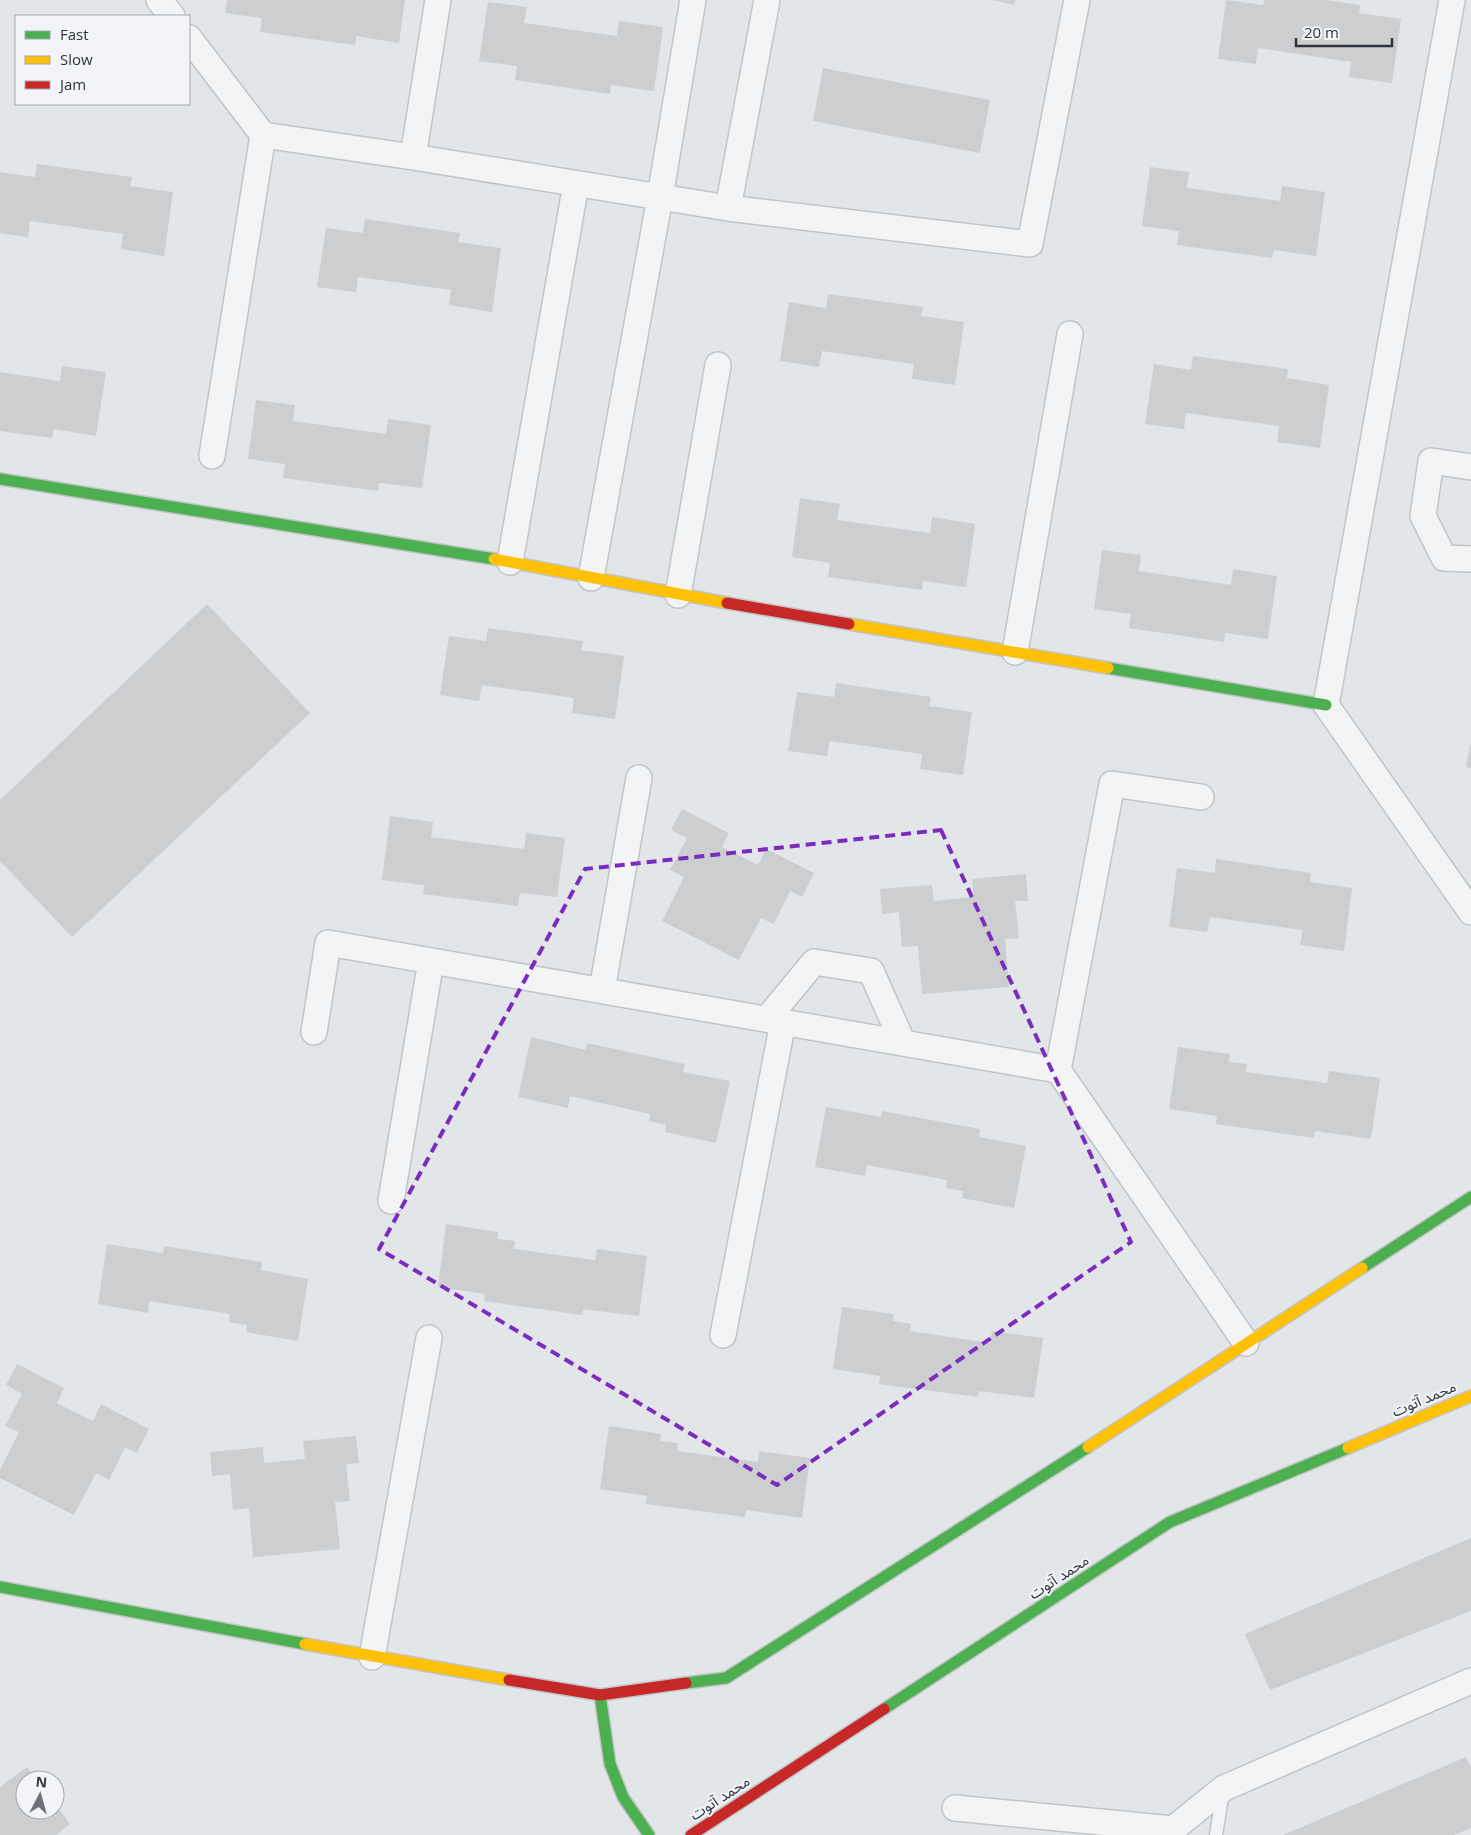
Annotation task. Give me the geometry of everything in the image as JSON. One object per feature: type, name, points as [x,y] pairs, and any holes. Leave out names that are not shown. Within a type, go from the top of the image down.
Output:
[{"type":"street","points":[[159,0],[171,15]]},
{"type":"street","points":[[412,157],[438,0]]},
{"type":"street","points":[[591,578],[660,197],[693,0]]},
{"type":"street","points":[[728,208],[767,0]]},
{"type":"street","points":[[190,39],[263,135],[728,208],[1030,244],[1077,0]]},
{"type":"street","points":[[1326,706],[1452,0]]},
{"type":"street","points":[[212,456],[263,135]]},
{"type":"street","points":[[510,562],[576,184]]},
{"type":"street","points":[[1015,652],[1070,334]]},
{"type":"street","points":[[678,595],[718,365]]},
{"type":"street","points":[[1471,467],[1431,460],[1423,516],[1444,558],[1471,559]]},
{"type":"street","points":[[0,480],[510,562],[678,595],[1326,706],[1471,912]]},
{"type":"street","points":[[602,990],[639,778]]},
{"type":"street","points":[[1201,797],[1112,784],[1058,1070],[1246,1343]]},
{"type":"street","points":[[314,1032],[328,943],[1058,1070]]},
{"type":"street","points":[[391,1201],[431,960]]},
{"type":"street","points":[[722,1336],[775,1021],[814,962],[871,972],[903,1043]]},
{"type":"street","points":[[0,1587],[372,1657],[600,1695],[726,1678],[996,1507],[1471,1197]]},
{"type":"street","points":[[372,1657],[429,1338]]},
{"type":"street","name":"محمد آتوت","points":[[691,1835],[1170,1522],[1471,1396]]},
{"type":"street","points":[[955,1808],[1173,1832],[1224,1788],[1471,1681]]},
{"type":"street","points":[[600,1695],[610,1764],[623,1797],[649,1835]]},
{"type":"lane","points":[[1216,1835],[1224,1788]]},
{"type":"highlighted area","points":[[941,830],[1131,1242],[777,1485],[379,1249],[585,869]]},
{"type":"building","points":[[227,0],[405,0],[399,43],[356,36],[355,45],[260,32],[262,18],[225,13]]},
{"type":"building","points":[[993,0],[1015,0],[1014,5]]},
{"type":"building","points":[[1226,0],[1263,5],[1264,0],[1326,0],[1360,5],[1359,13],[1401,19],[1392,83],[1349,77],[1351,62],[1258,48],[1256,64],[1218,59]]},
{"type":"building","points":[[488,2],[527,7],[524,23],[617,36],[619,21],[663,27],[654,91],[611,85],[610,94],[515,80],[517,66],[479,61]]},
{"type":"building","points":[[823,68],[990,100],[980,153],[813,121]]},
{"type":"building","points":[[37,164],[132,177],[130,186],[173,192],[164,256],[121,249],[123,234],[30,221],[28,237],[0,233],[0,172],[35,177]]},
{"type":"building","points":[[1150,167],[1189,172],[1187,188],[1280,201],[1282,186],[1325,192],[1316,256],[1274,250],[1272,258],[1177,245],[1179,231],[1142,226]]},
{"type":"building","points":[[365,219],[460,233],[458,242],[501,248],[492,312],[449,305],[451,290],[358,277],[356,292],[317,287],[326,228],[363,233]]},
{"type":"building","points":[[828,294],[923,307],[921,316],[964,322],[955,385],[912,379],[914,364],[822,351],[819,367],[780,361],[789,302],[826,308]]},
{"type":"building","points":[[1193,356],[1288,369],[1287,378],[1329,385],[1320,448],[1277,442],[1279,426],[1186,413],[1184,429],[1145,424],[1154,364],[1191,370]]},
{"type":"building","points":[[62,366],[106,372],[96,436],[54,429],[52,438],[0,431],[0,372],[60,381]]},
{"type":"building","points":[[256,400],[295,405],[293,421],[386,434],[388,419],[431,425],[422,488],[379,483],[378,491],[283,478],[285,464],[248,459]]},
{"type":"building","points":[[800,498],[840,504],[837,520],[930,533],[932,517],[975,524],[966,587],[923,581],[922,590],[828,577],[830,563],[792,557]]},
{"type":"building","points":[[1102,550],[1141,555],[1139,571],[1231,585],[1233,569],[1277,576],[1268,639],[1225,633],[1224,642],[1129,628],[1131,614],[1094,609]]},
{"type":"building","points":[[207,604],[310,713],[72,937],[0,861],[0,800]]},
{"type":"building","points":[[488,628],[583,641],[581,650],[624,656],[615,719],[572,713],[574,698],[482,685],[479,701],[440,695],[449,636],[486,641]]},
{"type":"building","points":[[836,683],[931,697],[929,706],[972,712],[963,775],[920,769],[922,754],[830,741],[827,756],[788,751],[797,692],[834,697]]},
{"type":"building","points":[[1471,745],[1471,768],[1466,767]]},
{"type":"building","points":[[682,809],[729,833],[722,847],[758,865],[766,849],[814,873],[802,897],[790,891],[774,924],[761,918],[739,960],[662,921],[684,877],[670,870],[687,838],[671,830]]},
{"type":"building","points":[[390,816],[433,822],[431,837],[524,849],[526,833],[565,838],[557,897],[520,893],[518,906],[423,894],[424,885],[382,880]]},
{"type":"building","points":[[1216,859],[1311,873],[1310,882],[1352,888],[1344,951],[1300,945],[1303,930],[1210,917],[1207,932],[1169,927],[1177,868],[1215,873]]},
{"type":"building","points":[[1026,874],[1028,901],[1015,901],[1019,938],[1005,939],[1009,987],[922,994],[918,946],[902,947],[899,912],[882,914],[880,889],[932,885],[934,901],[974,897],[972,879]]},
{"type":"building","points":[[531,1037],[586,1050],[587,1043],[685,1064],[683,1072],[730,1081],[716,1143],[665,1132],[666,1125],[649,1121],[650,1114],[570,1096],[568,1108],[518,1097]]},
{"type":"building","points":[[1178,1047],[1230,1054],[1229,1062],[1247,1064],[1246,1072],[1327,1083],[1329,1071],[1380,1078],[1371,1139],[1315,1131],[1314,1138],[1216,1124],[1217,1116],[1169,1109]]},
{"type":"building","points":[[826,1107],[881,1117],[882,1111],[980,1129],[979,1137],[1026,1146],[1014,1208],[962,1198],[963,1191],[946,1188],[947,1180],[867,1165],[865,1176],[815,1167]]},
{"type":"building","points":[[446,1224],[498,1232],[498,1239],[515,1241],[514,1249],[595,1260],[597,1249],[647,1256],[639,1316],[583,1309],[582,1315],[484,1301],[485,1294],[438,1287]]},
{"type":"building","points":[[107,1244],[163,1253],[164,1246],[262,1262],[261,1270],[308,1279],[298,1341],[246,1332],[247,1325],[229,1322],[230,1314],[149,1301],[148,1313],[98,1304]]},
{"type":"building","points":[[842,1307],[894,1314],[893,1321],[911,1324],[910,1331],[990,1343],[992,1331],[1043,1338],[1034,1398],[979,1391],[978,1397],[879,1384],[880,1376],[833,1369]]},
{"type":"building","points":[[17,1364],[64,1388],[57,1403],[93,1421],[101,1404],[149,1429],[137,1453],[125,1447],[109,1480],[96,1473],[74,1515],[0,1478],[0,1470],[19,1432],[5,1426],[22,1394],[6,1385]]},
{"type":"building","points":[[609,1426],[661,1434],[660,1441],[678,1443],[677,1451],[758,1462],[759,1451],[810,1458],[802,1518],[746,1510],[745,1517],[646,1504],[647,1496],[600,1489]]},
{"type":"building","points":[[356,1436],[359,1463],[346,1464],[350,1501],[335,1502],[340,1549],[253,1557],[249,1508],[233,1510],[230,1474],[212,1476],[210,1452],[263,1447],[264,1463],[305,1459],[303,1441]]},
{"type":"building","points":[[1471,1538],[1471,1611],[1270,1690],[1245,1634]]},
{"type":"building","points":[[1466,1757],[1471,1768],[1471,1828],[1454,1835],[1283,1835]]},
{"type":"building","points":[[15,1776],[15,1820],[65,1820],[65,1817],[70,1824],[56,1835],[0,1835],[0,1787]]},
{"type":"traffic: fast","points":[[0,479],[494,559]]},
{"type":"traffic: fast","points":[[1108,668],[1326,705]]},
{"type":"traffic: fast","points":[[1362,1268],[1471,1197]]},
{"type":"traffic: fast","points":[[686,1683],[726,1678],[1088,1447]]},
{"type":"traffic: fast","points":[[884,1709],[1170,1522],[1348,1448]]},
{"type":"traffic: fast","points":[[0,1587],[305,1644]]},
{"type":"traffic: fast","points":[[600,1695],[610,1764],[623,1797],[649,1835]]},
{"type":"traffic: slow","points":[[494,559],[727,603]]},
{"type":"traffic: slow","points":[[849,624],[1108,668]]},
{"type":"traffic: slow","points":[[1088,1447],[1362,1268]]},
{"type":"traffic: slow","points":[[1348,1448],[1471,1396]]},
{"type":"traffic: slow","points":[[305,1644],[509,1680]]},
{"type":"traffic: jam","points":[[727,603],[849,624]]},
{"type":"traffic: jam","points":[[509,1680],[600,1695],[686,1683]]},
{"type":"traffic: jam","points":[[691,1835],[884,1709]]}]
